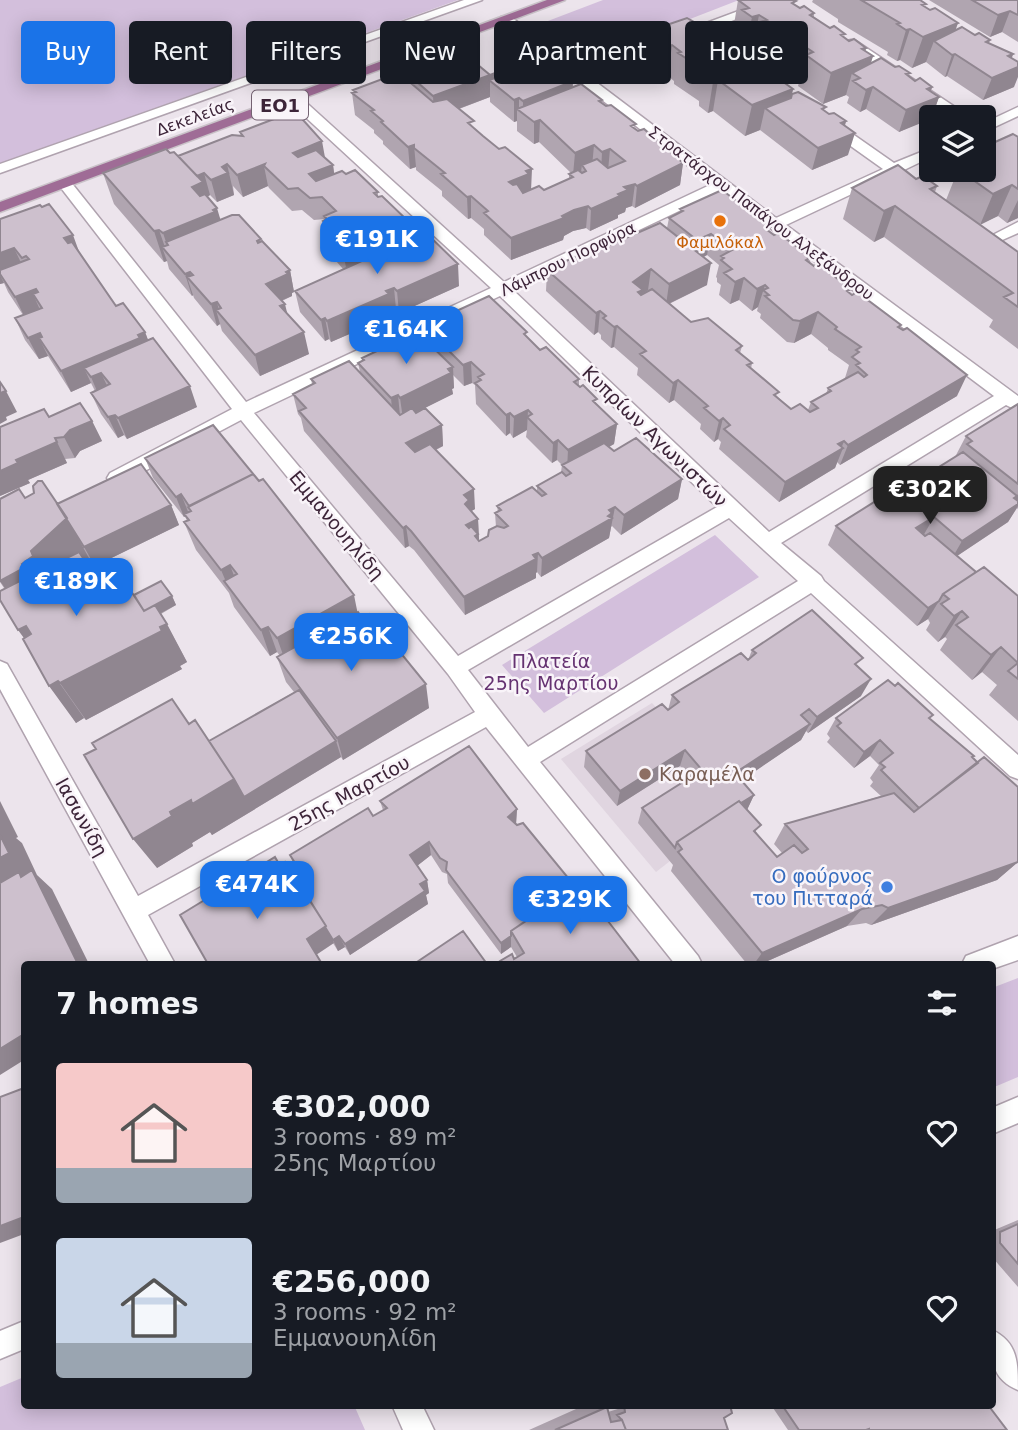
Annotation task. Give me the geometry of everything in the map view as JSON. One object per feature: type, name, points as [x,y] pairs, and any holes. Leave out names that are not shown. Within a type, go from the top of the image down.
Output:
[{"type":"main road","name":"Δεκελείας","points":[[0,207],[558,0]]},
{"type":"street","points":[[0,169],[476,0]]},
{"type":"street","points":[[671,44],[787,2]]},
{"type":"street","points":[[840,37],[945,105]]},
{"type":"street","name":"Στρατάρχου Παπάγου Αλεξάνδρου","points":[[591,84],[1012,401]]},
{"type":"street","name":"Κυπρίων Αγωνιστών","points":[[294,99],[503,290],[730,508],[814,581],[1018,769]]},
{"type":"street","points":[[996,122],[1018,111]]},
{"type":"street","points":[[816,116],[926,193]]},
{"type":"street","points":[[776,224],[919,158]]},
{"type":"street","name":"Εμμανουηλίδη","points":[[65,184],[243,411],[455,668],[489,715],[688,961]]},
{"type":"street","name":"Λάμπρου Πορφύρα","points":[[97,487],[243,411],[722,185]]},
{"type":"street","points":[[1009,253],[986,236],[1018,227]]},
{"type":"street","points":[[768,542],[1012,401]]},
{"type":"street","points":[[455,668],[730,508]]},
{"type":"street","points":[[526,760],[814,581]]},
{"type":"street","name":"Ιασωνίδη","points":[[0,670],[161,961]]},
{"type":"street","name":"25ης Μαρτίου","points":[[134,910],[489,715]]},
{"type":"street","points":[[982,961],[1018,948]]},
{"type":"street","points":[[996,1119],[1018,1110]]},
{"type":"street","points":[[0,1345],[21,1336]]},
{"type":"street","points":[[996,1349],[1018,1376]]},
{"type":"street","points":[[407,1409],[419,1430]]},
{"type":"shaded area","name":"Καραμέλα","points":[[652,703],[729,789],[670,861],[656,872],[561,759]]},
{"type":"green space","points":[[0,0],[458,0],[399,21],[380,21],[380,28],[366,33],[366,21],[246,21],[246,76],[232,81],[232,21],[129,21],[129,84],[223,84],[0,164]]},
{"type":"green space","points":[[603,0],[739,0],[671,26],[671,21],[548,21]]},
{"type":"green space","name":"Πλατεία 25ης Μαρτίου","points":[[715,535],[759,577],[544,713],[502,665]]},
{"type":"green space","points":[[1018,978],[1018,1077],[996,1086],[996,986]]},
{"type":"green space","points":[[21,1378],[21,1409],[356,1409],[365,1430],[0,1430],[0,1387]]},
{"type":"building","points":[[738,0],[796,1],[792,3],[800,8],[804,6],[814,13],[810,15],[830,28],[834,26],[845,34],[841,35],[849,41],[854,39],[866,48],[862,49],[873,56],[831,73],[808,56],[813,52],[808,49],[808,21],[764,21],[767,20],[759,15],[752,17],[742,10],[749,8]]},
{"type":"building","points":[[861,0],[920,0],[926,4],[922,5],[930,10],[935,8],[958,23],[923,37],[910,29],[906,30],[897,24],[900,23]]},
{"type":"building","points":[[972,0],[1018,0],[1018,15],[1010,11],[998,15]]},
{"type":"building","points":[[687,18],[692,21],[685,21],[685,58],[671,45],[671,23]]},
{"type":"building","points":[[962,27],[975,35],[979,33],[990,40],[986,42],[1013,54],[1008,56],[1018,62],[1018,67],[992,78],[955,54],[952,55],[934,41]]},
{"type":"building","points":[[881,58],[910,73],[906,74],[915,81],[920,78],[932,87],[927,89],[939,97],[906,110],[873,87],[866,90],[853,81],[860,78],[852,73]]},
{"type":"building","points":[[480,67],[490,75],[480,79]]},
{"type":"building","points":[[380,80],[380,84],[412,84],[433,102],[447,99],[474,121],[468,123],[483,136],[499,149],[505,147],[532,169],[526,171],[529,174],[509,182],[517,184],[523,193],[539,186],[544,190],[573,177],[569,174],[578,170],[582,173],[586,171],[582,165],[597,159],[608,168],[625,161],[610,149],[602,152],[594,145],[575,153],[540,120],[534,122],[517,109],[581,84],[602,100],[599,101],[606,106],[611,105],[636,124],[631,126],[638,131],[644,129],[683,163],[637,186],[635,184],[624,187],[628,190],[618,194],[620,196],[591,209],[588,206],[574,210],[562,216],[564,218],[511,238],[484,213],[488,211],[441,174],[445,173],[414,148],[414,145],[408,147],[381,122],[383,121],[371,111],[374,110],[352,93],[356,92],[353,90]]},
{"type":"building","points":[[419,84],[466,84],[433,96]]},
{"type":"building","points":[[494,84],[566,84],[523,101],[519,98],[514,100]]},
{"type":"building","points":[[723,84],[786,84],[793,89],[752,105]]},
{"type":"building","points":[[798,92],[826,107],[822,109],[829,114],[834,113],[846,121],[841,123],[855,133],[818,148],[765,108],[791,98],[792,94]]},
{"type":"building","points":[[295,111],[322,141],[293,153],[298,157],[316,150],[333,165],[309,174],[316,181],[342,171],[346,174],[355,170],[378,192],[374,193],[378,197],[382,196],[407,220],[404,221],[406,224],[343,251],[332,240],[338,237],[323,221],[327,219],[324,216],[336,211],[322,197],[310,198],[298,188],[288,189],[265,164],[237,175],[227,164],[222,167],[228,173],[211,180],[204,173],[197,176],[178,156],[232,135],[243,136],[240,132]]},
{"type":"building","points":[[1013,134],[1018,137],[1018,189],[1012,185],[993,194],[976,182],[996,182],[996,142]]},
{"type":"building","points":[[166,149],[170,153],[174,152],[203,182],[192,187],[200,196],[205,194],[217,208],[213,210],[215,212],[163,233],[154,231],[103,173]]},
{"type":"building","points":[[898,165],[916,179],[919,178],[919,182],[931,182],[937,186],[930,189],[1018,252],[1018,307],[1004,297],[1013,293],[895,206],[884,211],[852,188]]},
{"type":"building","points":[[722,190],[771,227],[766,229],[774,235],[778,233],[811,257],[806,260],[814,266],[818,264],[851,289],[847,291],[852,295],[857,292],[901,325],[898,327],[903,330],[907,328],[967,375],[848,445],[844,441],[838,444],[843,448],[785,482],[724,429],[730,425],[723,418],[719,421],[704,408],[708,406],[678,380],[673,383],[640,354],[646,351],[617,326],[614,327],[603,318],[606,316],[600,311],[596,313],[547,270],[604,243],[610,245],[660,223],[711,263],[669,284],[651,269],[633,282],[643,290],[638,292],[641,295],[652,289],[691,322],[708,318],[742,346],[736,350],[752,363],[747,365],[779,392],[774,395],[791,409],[800,404],[810,412],[818,408],[811,402],[831,391],[828,388],[858,372],[864,377],[867,375],[856,365],[860,363],[852,357],[861,347],[835,329],[837,327],[818,312],[800,321],[793,320],[765,296],[769,295],[763,290],[768,288],[765,285],[757,289],[744,278],[735,282],[724,273],[732,269],[721,260],[724,258],[721,256],[732,250],[711,234],[697,240],[669,218],[683,211],[680,209]]},
{"type":"building","points":[[49,204],[73,235],[64,238],[68,243],[72,242],[116,306],[123,303],[145,332],[138,335],[140,338],[61,371],[39,338],[42,337],[40,333],[28,338],[15,318],[42,308],[33,294],[38,292],[36,289],[15,297],[0,274],[0,270],[29,259],[26,256],[22,258],[14,248],[0,253],[0,219]]},
{"type":"building","points":[[232,215],[239,215],[261,239],[258,243],[262,241],[290,270],[286,272],[288,274],[266,284],[285,304],[280,306],[304,332],[255,355],[216,310],[221,308],[217,302],[211,304],[187,277],[193,275],[190,272],[185,274],[162,247],[168,245],[166,242]]},
{"type":"building","points":[[423,230],[458,264],[397,291],[394,288],[386,291],[389,294],[327,321],[325,318],[321,320],[295,291],[362,261],[358,257]]},
{"type":"building","points":[[489,296],[527,332],[524,334],[540,350],[546,347],[579,379],[574,382],[580,387],[583,385],[597,399],[593,401],[617,424],[568,450],[558,440],[553,443],[527,417],[532,414],[528,410],[514,417],[510,413],[506,415],[475,383],[481,380],[478,377],[484,374],[471,362],[463,365],[426,328],[443,320],[441,318]]},
{"type":"building","points":[[417,332],[453,367],[448,369],[451,373],[400,398],[398,395],[391,398],[358,363],[364,360],[362,358]]},
{"type":"building","points":[[153,338],[190,386],[118,418],[115,415],[108,417],[91,393],[110,384],[101,373],[91,377],[84,368]]},
{"type":"building","points":[[349,361],[400,415],[412,408],[416,413],[425,408],[442,425],[406,443],[415,452],[430,444],[474,489],[464,495],[469,500],[465,504],[478,519],[466,525],[469,528],[471,526],[478,534],[475,536],[479,541],[488,536],[489,530],[497,526],[508,526],[495,513],[501,510],[497,506],[532,487],[542,496],[546,494],[537,486],[562,472],[566,476],[571,473],[562,465],[604,443],[614,451],[636,438],[682,479],[624,515],[615,507],[609,510],[612,513],[608,516],[612,518],[542,558],[538,553],[533,555],[536,559],[464,597],[411,531],[406,526],[403,528],[299,411],[306,408],[293,394],[315,383],[311,379]]},
{"type":"building","points":[[0,382],[6,391],[0,393]]},
{"type":"building","points":[[80,403],[92,421],[70,430],[64,437],[55,438],[57,442],[16,460],[18,463],[0,471],[0,427],[44,409],[49,417]]},
{"type":"building","points":[[1018,404],[1018,484],[967,444],[972,441],[966,436]]},
{"type":"building","points":[[213,425],[259,481],[253,474],[189,506],[181,494],[176,497],[145,458]]},
{"type":"building","points":[[963,452],[1017,496],[1014,498],[1018,504],[962,541],[934,517],[916,528],[925,536],[930,533],[976,572],[943,594],[939,601],[928,608],[836,526],[898,487],[902,490]]},
{"type":"building","points":[[141,464],[171,505],[84,547],[57,504]]},
{"type":"building","points":[[253,474],[259,481],[263,479],[354,595],[277,638],[268,627],[261,630],[224,581],[237,574],[230,565],[221,570],[184,522],[189,520],[184,514],[191,511],[188,507]]},
{"type":"building","points":[[42,481],[67,518],[31,551],[33,556],[22,564],[24,568],[0,581],[0,499],[19,489],[25,498],[34,493],[33,486]]},
{"type":"building","points":[[79,552],[105,591],[113,587],[115,592],[127,585],[144,611],[155,605],[167,624],[160,627],[162,631],[60,683],[58,681],[49,686],[23,639],[31,634],[26,626],[18,630],[0,600],[0,591],[28,577],[23,570],[41,561],[46,568]]},
{"type":"building","points":[[984,567],[1018,596],[1018,663],[1001,647],[991,655],[956,625],[968,617],[962,611],[954,616],[941,604],[949,599],[943,594]]},
{"type":"building","points":[[161,581],[172,596],[144,611],[134,595]]},
{"type":"building","points":[[812,610],[863,658],[855,664],[871,679],[817,717],[809,709],[801,715],[810,724],[735,773],[754,795],[741,803],[739,801],[677,842],[675,848],[642,808],[702,770],[685,750],[620,791],[586,751],[662,704],[668,710],[679,702],[672,695],[741,653],[748,660],[756,653],[752,650]]},
{"type":"building","points":[[358,612],[362,618],[369,614],[426,684],[337,738],[277,657]]},
{"type":"building","points":[[1018,663],[1018,679],[1008,671]]},
{"type":"building","points":[[888,680],[895,686],[898,683],[933,715],[929,718],[974,756],[972,757],[978,763],[919,808],[881,770],[885,767],[880,763],[893,753],[880,740],[864,752],[837,726],[841,723],[836,718]]},
{"type":"building","points":[[299,690],[336,741],[244,797],[209,741]]},
{"type":"building","points":[[172,699],[189,724],[195,720],[234,779],[192,804],[191,800],[170,812],[172,816],[133,839],[84,755],[96,749],[92,743]]},
{"type":"building","points":[[469,746],[517,809],[508,817],[517,825],[523,823],[574,885],[569,889],[571,891],[511,931],[511,936],[501,943],[446,870],[447,862],[440,858],[429,842],[410,855],[427,880],[420,884],[425,891],[345,944],[339,936],[333,940],[289,867],[295,863],[290,855],[368,808],[373,816],[387,808],[380,801]]},
{"type":"building","points":[[984,757],[1018,787],[1018,862],[888,908],[882,905],[862,909],[762,953],[678,852],[682,849],[677,842],[739,801],[761,825],[754,831],[777,857],[794,845],[802,853],[808,849],[785,824],[894,793],[914,812]]},
{"type":"building","points":[[0,835],[9,853],[0,858]]},
{"type":"building","points":[[275,857],[280,866],[285,862],[326,926],[307,939],[320,961],[206,961],[180,915]]},
{"type":"building","points":[[32,870],[77,961],[21,961],[21,1036],[0,1049],[0,883],[19,872],[21,877]]},
{"type":"building","points":[[574,888],[578,894],[584,890],[639,961],[500,961],[512,954],[514,959],[524,953],[511,931]]},
{"type":"building","points":[[463,931],[485,961],[418,961]]},
{"type":"building","points":[[21,1089],[21,1218],[0,1226],[0,1097]]},
{"type":"building","points":[[1018,1224],[1018,1264],[1000,1243],[1000,1232]]},
{"type":"building","points":[[608,1409],[611,1422],[622,1420],[626,1430],[555,1430]]},
{"type":"building","points":[[625,1409],[731,1409],[732,1413],[724,1418],[728,1430],[626,1430],[617,1415],[625,1412]]},
{"type":"building","points":[[785,1409],[991,1409],[1007,1430],[869,1429],[799,1430]]},
{"type":"place","name":"Φαμιλόκαλ","points":[[720,221]]},
{"type":"place","name":"Καραμέλα","points":[[645,774]]},
{"type":"place","name":"Ο φούρνος του Πιτταρά","points":[[887,887]]}]
